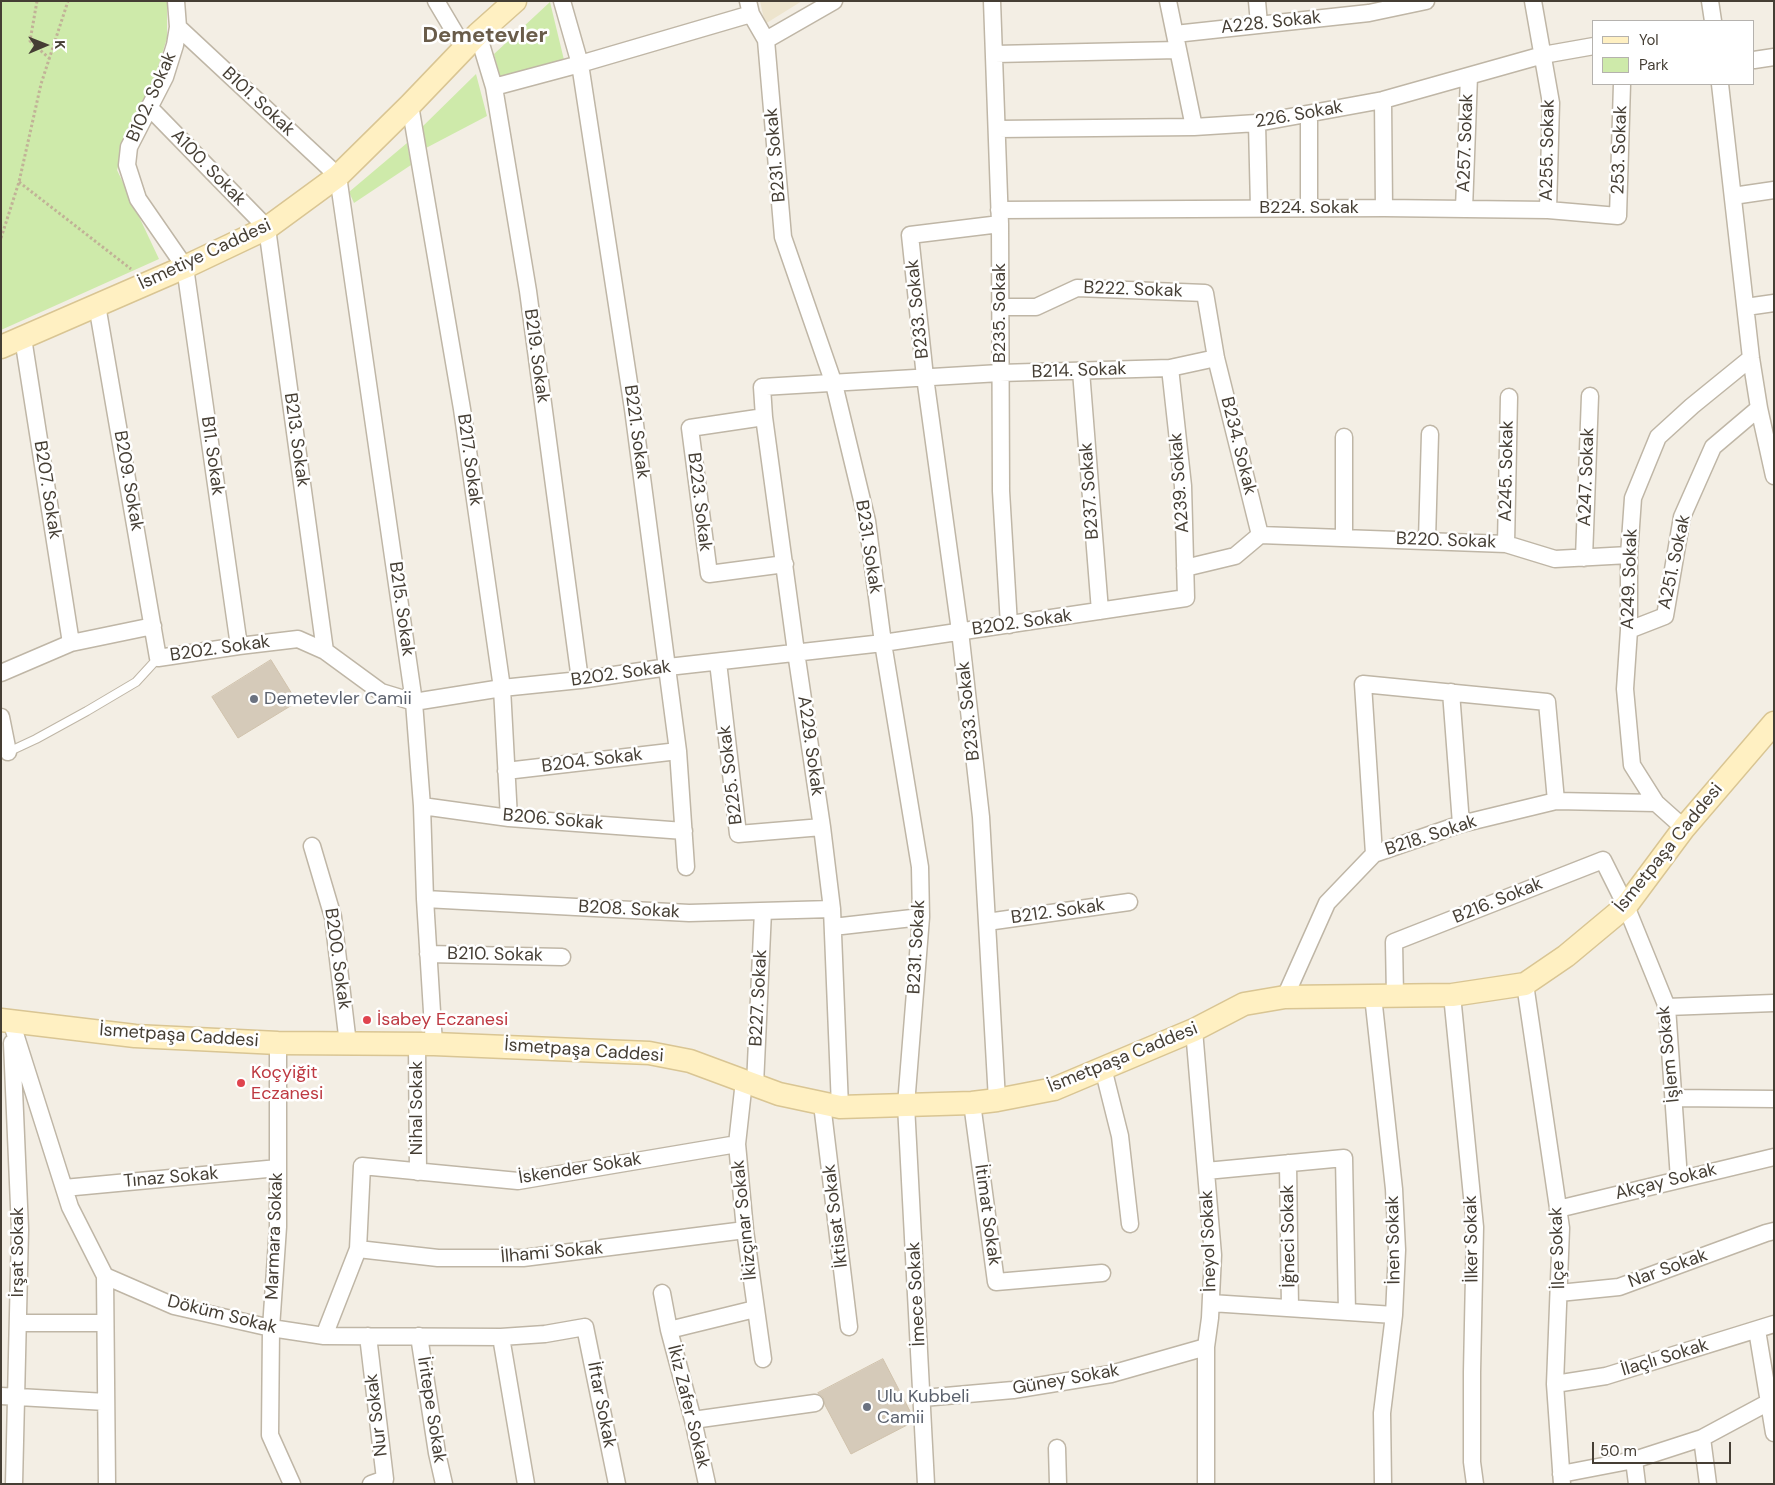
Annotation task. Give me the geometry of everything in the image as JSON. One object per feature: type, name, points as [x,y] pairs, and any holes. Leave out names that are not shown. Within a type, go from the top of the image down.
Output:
[{"type":"main road","name":"İsmetiye Caddesi","points":[[1,347],[185,267],[266,228],[338,176],[471,41],[515,1]]},
{"type":"main road","name":"İsmetpaşa Caddesi","points":[[6,1021],[135,1036],[278,1043],[425,1044],[649,1053],[690,1061],[779,1094],[831,1105],[906,1105],[972,1103],[997,1100],[1054,1089],[1194,1030],[1244,1004],[1285,997],[1452,995],[1525,984],[1566,956],[1626,906],[1684,828],[1771,733]]},
{"type":"street","name":"B102. Sokak","points":[[176,1],[178,27],[175,45],[165,77],[129,148],[127,165],[138,199],[185,267]]},
{"type":"street","name":"B219. Sokak","points":[[436,1],[471,41],[494,87],[528,292],[580,680]]},
{"type":"street","name":"B221. Sokak","points":[[562,1],[580,64],[633,409],[678,751],[686,867]]},
{"type":"street","points":[[766,40],[834,1]]},
{"type":"street","name":"B235. Sokak","points":[[992,1],[999,217],[1001,491],[1009,625]]},
{"type":"street","points":[[1168,1],[1194,128]]},
{"type":"street","points":[[1258,1],[1259,24]]},
{"type":"street","name":"A228. Sokak","points":[[995,54],[1177,42],[1259,24],[1369,7],[1426,1]]},
{"type":"street","name":"A255. Sokak","points":[[1532,1],[1551,103],[1548,210]]},
{"type":"street","points":[[1710,1],[1713,20]]},
{"type":"street","points":[[494,87],[580,64],[749,8]]},
{"type":"street","name":"B231. Sokak","points":[[749,8],[766,40],[782,237],[834,384],[866,521],[882,643],[920,868],[921,918],[906,1105]]},
{"type":"street","name":"B101. Sokak","points":[[178,27],[338,176]]},
{"type":"street","name":"226. Sokak","points":[[997,129],[1194,128],[1257,123],[1383,100],[1543,55],[1592,46]]},
{"type":"street","points":[[1755,60],[1774,57]]},
{"type":"street","name":"A257. Sokak","points":[[1464,209],[1469,76]]},
{"type":"street","name":"253. Sokak","points":[[1618,216],[1622,85]]},
{"type":"street","points":[[1720,85],[1752,358],[1759,408],[1774,476]]},
{"type":"street","points":[[1383,100],[1384,208]]},
{"type":"street","name":"B217. Sokak","points":[[410,105],[462,409],[502,688],[509,818]]},
{"type":"street","name":"A100. Sokak","points":[[149,107],[266,228]]},
{"type":"street","points":[[1309,115],[1309,208]]},
{"type":"street","points":[[1257,123],[1259,208]]},
{"type":"street","name":"B215. Sokak","points":[[338,176],[414,702],[422,806],[428,954],[425,1044]]},
{"type":"street","points":[[1733,196],[1774,190]]},
{"type":"street","name":"B224. Sokak","points":[[910,235],[999,217],[1259,208],[1548,210],[1618,216]]},
{"type":"street","name":"B213. Sokak","points":[[266,228],[325,651]]},
{"type":"street","name":"B233. Sokak","points":[[910,235],[925,377],[960,631],[981,817],[997,1100]]},
{"type":"street","name":"B11. Sokak","points":[[185,267],[239,646]]},
{"type":"street","name":"B222. Sokak","points":[[1000,307],[1036,307],[1077,288],[1205,293],[1216,358]]},
{"type":"street","points":[[1746,307],[1774,303]]},
{"type":"street","name":"B209. Sokak","points":[[97,305],[158,658]]},
{"type":"street","name":"B207. Sokak","points":[[23,338],[71,643]]},
{"type":"street","name":"B214. Sokak","points":[[762,387],[1000,373],[1170,368],[1216,358]]},
{"type":"street","name":"B234. Sokak","points":[[1216,358],[1260,535]]},
{"type":"street","name":"A249. Sokak","points":[[1684,828],[1656,803],[1632,765],[1625,689],[1629,630],[1629,555],[1633,498],[1658,437],[1692,406],[1752,358]]},
{"type":"street","name":"A239. Sokak","points":[[1170,368],[1183,486],[1186,598]]},
{"type":"street","name":"B237. Sokak","points":[[1081,371],[1100,612]]},
{"type":"street","name":"A229. Sokak","points":[[762,387],[764,417],[832,909],[831,1105]]},
{"type":"street","name":"A247. Sokak","points":[[1584,558],[1590,396]]},
{"type":"street","name":"A245. Sokak","points":[[1506,544],[1508,398]]},
{"type":"street","name":"A251. Sokak","points":[[1629,630],[1665,616],[1682,517],[1713,448],[1759,408]]},
{"type":"street","name":"B223. Sokak","points":[[764,417],[690,428],[709,574],[785,564]]},
{"type":"street","points":[[1427,540],[1430,434]]},
{"type":"street","points":[[1344,437],[1344,538]]},
{"type":"street","points":[[1185,568],[1235,556],[1260,535]]},
{"type":"street","name":"B220. Sokak","points":[[1260,535],[1506,544],[1555,559],[1629,555]]},
{"type":"street","name":"B202. Sokak","points":[[158,658],[298,639],[325,651],[381,692],[414,702],[502,688],[580,680],[668,667],[882,643],[1186,598]]},
{"type":"street","name":"B202. Sokak","points":[[1,673],[71,643],[152,626]]},
{"type":"street","name":"B225. Sokak","points":[[718,662],[738,834],[822,827]]},
{"type":"street","points":[[1374,854],[1363,684],[1547,702],[1556,801]]},
{"type":"street","points":[[1451,692],[1461,824]]},
{"type":"street","points":[[1,718],[5,753]]},
{"type":"street","name":"B204. Sokak","points":[[506,771],[678,751]]},
{"type":"street","name":"B218. Sokak","points":[[1285,997],[1327,903],[1374,854],[1461,824],[1556,801],[1656,803]]},
{"type":"street","name":"B206. Sokak","points":[[422,806],[509,818],[684,831]]},
{"type":"street","name":"B200. Sokak","points":[[312,846],[333,917],[348,1044]]},
{"type":"street","name":"B216. Sokak","points":[[1395,996],[1394,942],[1603,860],[1626,906]]},
{"type":"street","name":"B208. Sokak","points":[[425,899],[690,914],[832,909]]},
{"type":"street","name":"B212. Sokak","points":[[987,922],[1128,902]]},
{"type":"street","name":"İşlem Sokak","points":[[1626,906],[1666,1007],[1679,1178]]},
{"type":"street","name":"B227. Sokak","points":[[750,1083],[763,911]]},
{"type":"street","points":[[833,927],[921,918]]},
{"type":"street","name":"B210. Sokak","points":[[428,954],[562,957]]},
{"type":"street","name":"İlçe Sokak","points":[[1525,984],[1560,1228],[1555,1384],[1562,1479]]},
{"type":"street","name":"İlker Sokak","points":[[1452,995],[1475,1227],[1472,1372],[1472,1462],[1475,1484]]},
{"type":"street","name":"İnen Sokak","points":[[1373,996],[1394,1189],[1397,1250],[1394,1315],[1382,1412],[1383,1484]]},
{"type":"street","points":[[1666,1007],[1774,1003]]},
{"type":"street","points":[[6,1021],[70,1207],[104,1276],[107,1484]]},
{"type":"street","name":"İrşat Sokak","points":[[6,1021],[20,1229],[18,1323],[9,1396],[14,1484]]},
{"type":"street","name":"İneyol Sokak","points":[[1194,1030],[1213,1255],[1211,1303],[1206,1347],[1206,1484]]},
{"type":"street","name":"Marmara Sokak","points":[[278,1043],[278,1227],[271,1328],[270,1436],[292,1484]]},
{"type":"street","name":"Nihal Sokak","points":[[418,1172],[425,1044]]},
{"type":"street","points":[[1103,1068],[1120,1136],[1130,1224]]},
{"type":"street","name":"İkizçınar Sokak","points":[[750,1083],[737,1144],[745,1230],[763,1359]]},
{"type":"street","points":[[1674,1098],[1774,1099]]},
{"type":"street","name":"İtimat Sokak","points":[[972,1103],[996,1282],[1102,1273]]},
{"type":"street","name":"İktisat Sokak","points":[[831,1105],[849,1327]]},
{"type":"street","name":"İmece Sokak","points":[[906,1105],[923,1398],[926,1484]]},
{"type":"street","name":"İskender Sokak","points":[[358,1249],[362,1166],[518,1181],[737,1144]]},
{"type":"street","name":"Akçay Sokak","points":[[1558,1209],[1679,1178],[1774,1157]]},
{"type":"street","points":[[1206,1170],[1344,1158],[1347,1312]]},
{"type":"street","name":"İğneci Sokak","points":[[1288,1163],[1290,1308]]},
{"type":"street","name":"Tınaz Sokak","points":[[64,1188],[278,1168]]},
{"type":"street","name":"İlhami Sokak","points":[[358,1249],[438,1258],[524,1258],[745,1230]]},
{"type":"street","name":"Nar Sokak","points":[[1559,1293],[1619,1287],[1774,1231]]},
{"type":"street","points":[[324,1336],[358,1249]]},
{"type":"street","name":"Döküm Sokak","points":[[104,1276],[174,1306],[271,1328],[324,1336],[501,1337],[545,1334],[585,1327]]},
{"type":"street","name":"İkiz Zafer Sokak","points":[[662,1293],[669,1330],[693,1420],[706,1484]]},
{"type":"street","name":"İğneci Sokak","points":[[1211,1303],[1394,1315]]},
{"type":"street","name":"İkiz Zafer Sokak","points":[[669,1330],[755,1309]]},
{"type":"street","points":[[18,1323],[105,1323]]},
{"type":"street","name":"İlaçlı Sokak","points":[[1555,1384],[1606,1376],[1774,1324]]},
{"type":"street","name":"İftar Sokak","points":[[585,1327],[617,1484]]},
{"type":"street","points":[[1757,1330],[1774,1433]]},
{"type":"street","name":"Nur Sokak","points":[[368,1336],[385,1479],[371,1484]]},
{"type":"street","name":"İritepe Sokak","points":[[419,1336],[437,1453],[444,1484]]},
{"type":"street","points":[[501,1337],[526,1484]]},
{"type":"street","name":"Güney Sokak","points":[[923,1398],[1013,1390],[1111,1374],[1206,1347]]},
{"type":"street","points":[[9,1396],[106,1402]]},
{"type":"street","points":[[1562,1479],[1634,1460],[1702,1438],[1769,1402]]},
{"type":"street","points":[[693,1420],[815,1403]]},
{"type":"street","points":[[1702,1438],[1708,1484]]},
{"type":"street","points":[[1058,1448],[1058,1484]]},
{"type":"street","points":[[1634,1460],[1637,1484]]},
{"type":"lane","points":[[5,753],[36,739],[136,682],[158,658]]},
{"type":"path","points":[[37,1],[30,42],[50,60]]},
{"type":"path","points":[[1,238],[19,182],[41,84],[68,1]]},
{"type":"path","points":[[19,182],[133,271],[150,281]]},
{"type":"path","points":[[1,225],[7,218]]},
{"type":"shaded area","points":[[760,1],[802,1],[765,24]]},
{"type":"green space","points":[[1,1],[167,1],[167,38],[153,83],[131,127],[117,170],[159,259],[1,330]]},
{"type":"green space","points":[[550,2],[565,64],[501,80],[494,54]]},
{"type":"green space","points":[[476,74],[487,116],[426,148],[421,128]]},
{"type":"green space","points":[[407,143],[411,165],[354,203],[349,192]]},
{"type":"building","name":"Demetevler Camii","points":[[271,660],[297,702],[238,738],[212,697]]},
{"type":"building","name":"Ulu Kubbeli Camii","points":[[883,1359],[912,1415],[913,1422],[851,1454],[825,1405],[823,1397],[818,1393]]},
{"type":"place","name":"Demetevler Camii","points":[[254,699]]},
{"type":"place","name":"İsabey Eczanesi","points":[[367,1020]]},
{"type":"place","name":"Koçyiğit Eczanesi","points":[[241,1083]]},
{"type":"place","name":"Ulu Kubbeli Camii","points":[[867,1407]]},
{"type":"district","name":"Demetevler","points":[[485,36]]}]
